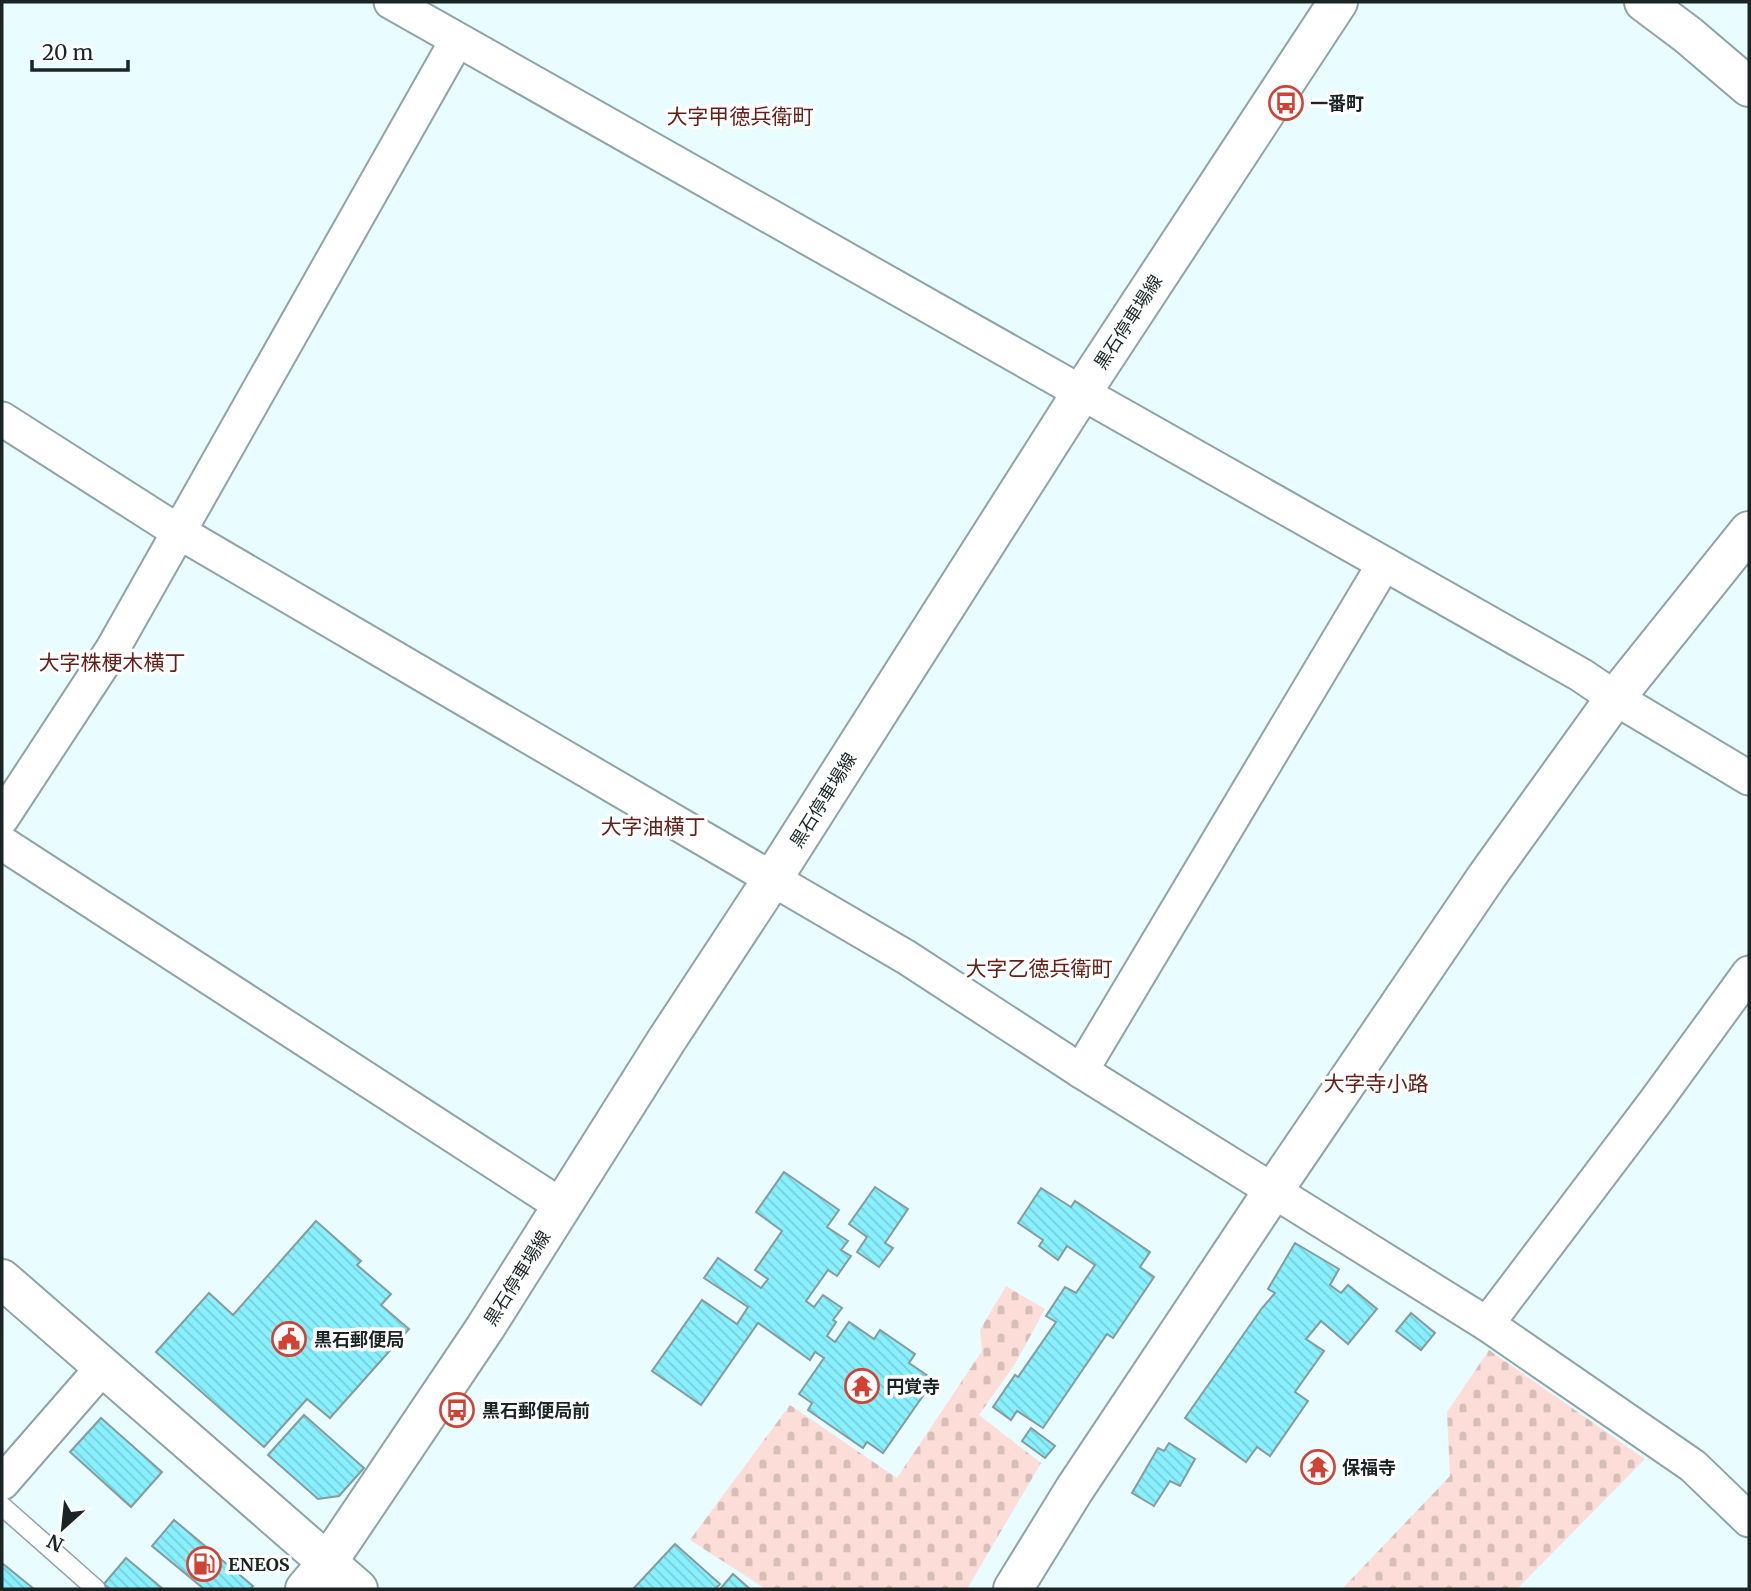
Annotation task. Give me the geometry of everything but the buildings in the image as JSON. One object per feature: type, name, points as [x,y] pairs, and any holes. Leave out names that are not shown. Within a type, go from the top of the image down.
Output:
[{"type":"main road","name":"黒石停車場線","points":[[316,1576],[439,1398],[1082,392],[1338,2]]},
{"type":"main road","points":[[1644,2],[1749,87]]},
{"type":"main road","points":[[1013,1589],[1074,1490],[1487,876],[1615,698],[1749,531]]},
{"type":"main road","points":[[2,1279],[103,1367],[316,1576],[358,1589]]},
{"type":"street","points":[[391,2],[1581,675],[1749,778]]},
{"type":"street","points":[[2,818],[112,650],[457,40]]},
{"type":"street","points":[[2,419],[179,531],[906,957],[1487,1324],[1693,1466],[1749,1520]]},
{"type":"street","points":[[1081,1070],[1384,564]]},
{"type":"street","points":[[2,843],[562,1206]]},
{"type":"street","points":[[1487,1324],[1749,973]]},
{"type":"street","points":[[2,1483],[103,1367]]},
{"type":"lane","points":[[2,1506],[96,1589]]},
{"type":"green space","points":[[1006,1286],[1045,1309],[1015,1364],[979,1415],[1041,1463],[967,1589],[766,1589],[690,1540],[790,1405],[897,1478],[982,1351],[980,1330]]},
{"type":"green space","points":[[1489,1350],[1645,1459],[1517,1589],[1342,1589],[1450,1476],[1447,1412]]},
{"type":"place","name":"一番町","points":[[1286,103]]},
{"type":"place","name":"黒石郵便局","points":[[289,1339]]},
{"type":"place","name":"円覚寺","points":[[862,1386]]},
{"type":"place","name":"黒石郵便局前","points":[[457,1410]]},
{"type":"place","name":"保福寺","points":[[1318,1467]]},
{"type":"place","name":"ENEOS","points":[[204,1564]]},
{"type":"district","name":"大字甲徳兵衛町","points":[[740,116]]},
{"type":"district","name":"大字株梗木横丁","points":[[112,662]]},
{"type":"district","name":"大字油横丁","points":[[653,826]]},
{"type":"district","name":"大字乙徳兵衛町","points":[[1039,968]]},
{"type":"district","name":"大字寺小路","points":[[1376,1083]]}]
